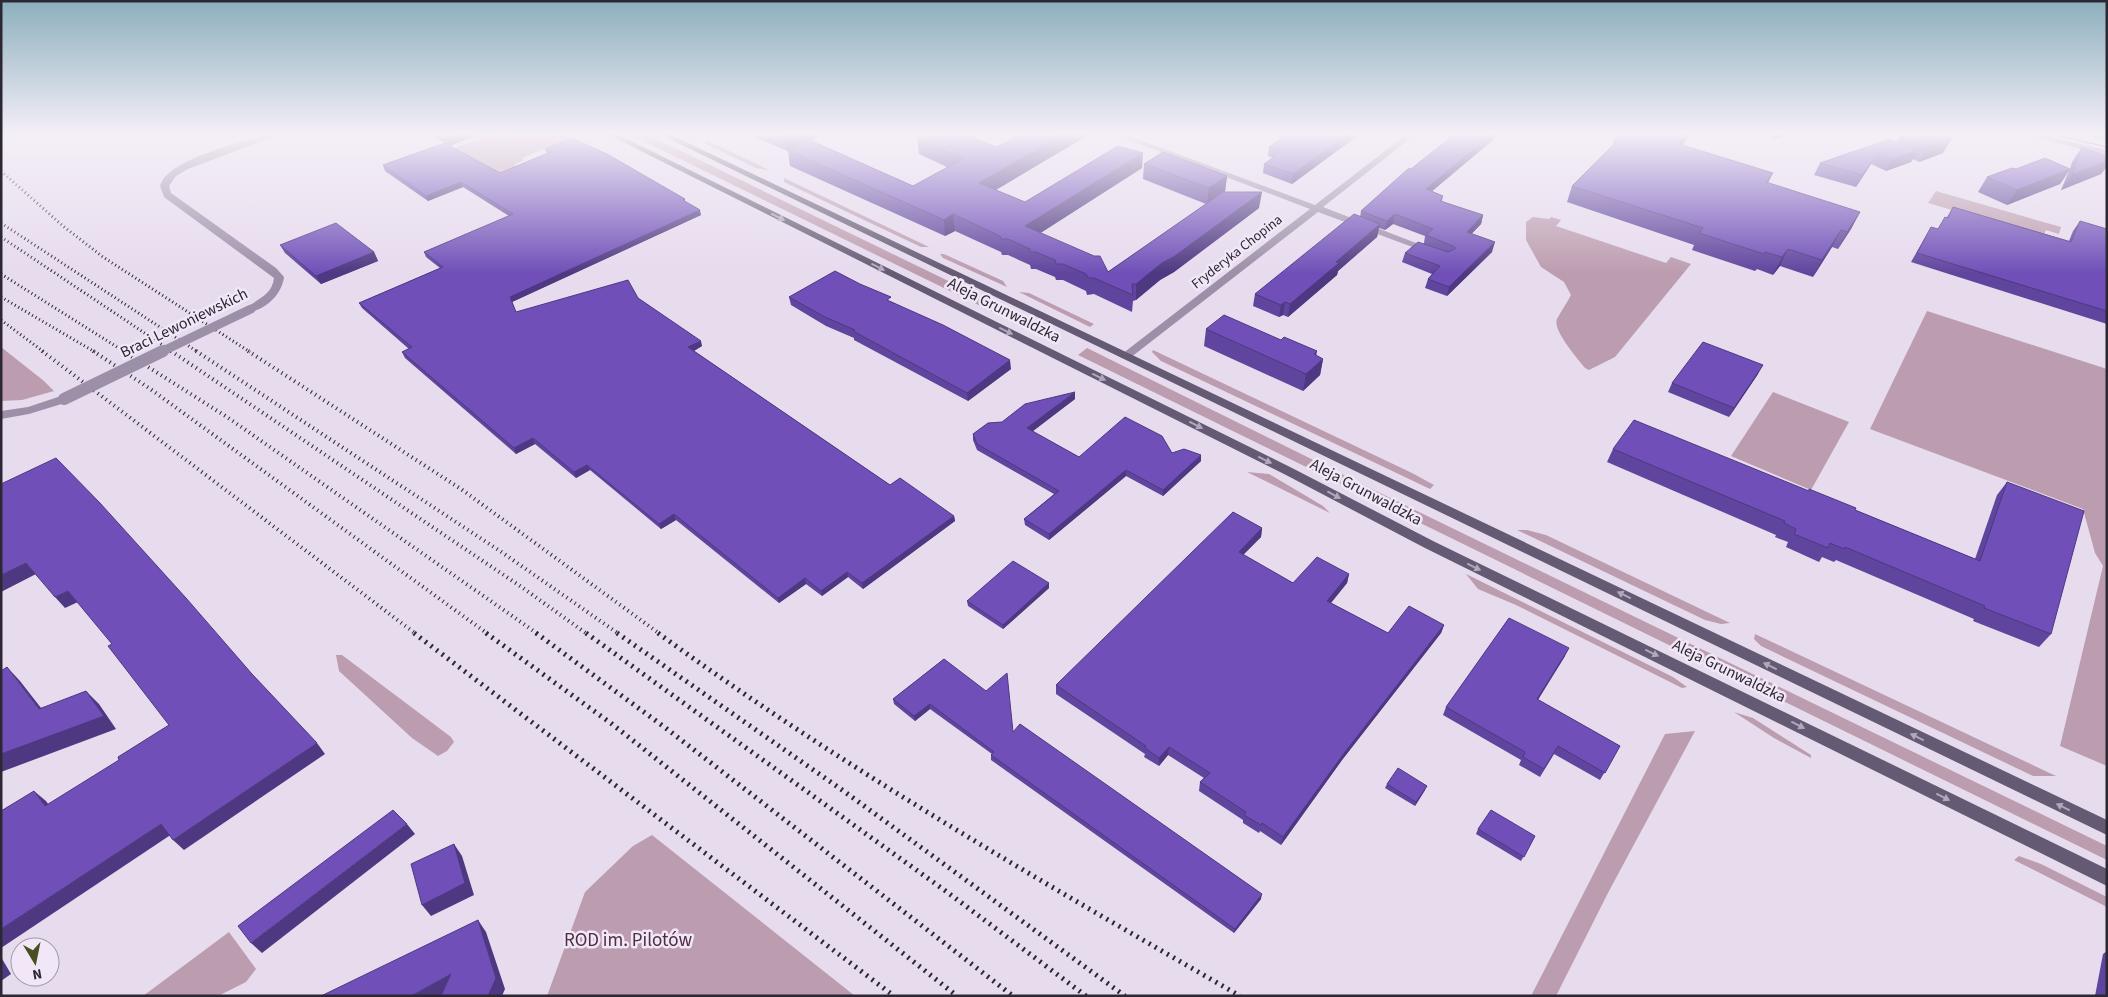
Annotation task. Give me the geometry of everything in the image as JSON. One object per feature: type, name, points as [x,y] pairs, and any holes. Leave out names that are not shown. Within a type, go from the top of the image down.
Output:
[{"type":"main road","name":"Aleja Grunwaldzka","points":[[704,181],[1290,472],[1430,545],[2107,878]]},
{"type":"main road","name":"Aleja Grunwaldzka","points":[[760,181],[2107,828]]},
{"type":"street","name":"Braci Lewoniewskich","points":[[1,415],[29,410],[64,399],[251,309],[266,300],[274,292],[279,277],[272,270],[167,195],[164,188],[165,181]]},
{"type":"street","points":[[1242,181],[1437,254]]},
{"type":"street","name":"Fryderyka Chopina","points":[[1126,356],[1352,181]]},
{"type":"green space","points":[[724,181],[742,181],[1045,328],[1038,334]]},
{"type":"green space","points":[[789,181],[929,247],[921,247],[784,182]]},
{"type":"green space","points":[[1936,191],[2061,227],[2059,234],[2046,230],[2043,236],[2038,235],[1928,203]]},
{"type":"green space","points":[[1533,217],[1549,219],[1551,217],[1561,220],[1556,226],[1666,263],[1671,257],[1691,264],[1615,357],[1589,370],[1585,368],[1558,330],[1557,319],[1571,295],[1564,282],[1541,267],[1526,240],[1526,222]]},
{"type":"green space","points":[[940,254],[944,254],[1003,281],[1007,287],[943,258]]},
{"type":"green space","points":[[1019,292],[1029,293],[1094,324],[1090,327]]},
{"type":"green space","points":[[1927,311],[2107,369],[2107,766],[2060,746],[2103,566],[2095,553],[2083,509],[1870,429]]},
{"type":"green space","points":[[1,347],[54,391],[22,400],[1,401]]},
{"type":"green space","points":[[1087,348],[1382,494],[2107,846],[2107,860],[1078,355]]},
{"type":"green space","points":[[1153,350],[1434,485],[1430,489],[1161,361],[1152,352]]},
{"type":"green space","points":[[1773,392],[1849,422],[1811,490],[1731,456]]},
{"type":"green space","points":[[1247,472],[1269,474],[1323,506],[1330,513]]},
{"type":"green space","points":[[1517,530],[1527,530],[1546,535],[1730,623],[1721,624],[1705,620]]},
{"type":"green space","points":[[1466,574],[1673,677],[1687,687],[1682,688],[1516,605],[1478,589]]},
{"type":"green space","points":[[1755,634],[2056,776],[2033,776],[1761,646],[1754,639]]},
{"type":"green space","points":[[336,655],[342,655],[451,737],[454,742],[447,751],[438,756],[412,738],[339,671]]},
{"type":"green space","points":[[1734,712],[1753,718],[1811,755],[1811,758],[1774,738]]},
{"type":"green space","points":[[1695,731],[1609,891],[1556,996],[1531,996],[1665,734]]},
{"type":"green space","name":"ROD im. Pilotów","points":[[652,835],[855,996],[547,996],[585,892],[633,846]]},
{"type":"green space","points":[[2019,856],[2041,864],[2107,897],[2107,907],[2014,860]]},
{"type":"green space","points":[[229,932],[256,969],[246,982],[218,996],[143,996]]},
{"type":"building","points":[[405,181],[653,181],[685,199],[683,200],[700,210],[510,297],[516,312],[628,280],[638,298],[701,341],[688,347],[890,485],[900,478],[954,516],[862,583],[847,572],[821,591],[805,578],[778,598],[674,514],[659,524],[587,465],[574,472],[533,438],[514,448],[402,352],[412,347],[359,303],[443,267],[424,252],[513,214],[461,182],[426,196]]},
{"type":"building","points":[[855,181],[901,181],[913,186],[923,181],[983,181],[979,183],[1025,202],[1061,181],[1099,181],[1025,226],[1094,256],[1100,256],[1108,272],[1223,192],[1262,192],[1175,256],[1162,263],[1136,284],[1132,284],[1133,295],[1094,278],[1088,278],[1086,274],[1063,264],[1056,264],[1055,260],[1036,252],[1030,252],[1030,249],[1008,239],[1001,239],[1000,236],[953,214],[944,220]]},
{"type":"building","points":[[1189,181],[1220,181],[1209,188]]},
{"type":"building","points":[[1395,181],[1436,181],[1426,189],[1443,196],[1440,201],[1483,215],[1467,232],[1495,242],[1449,287],[1428,279],[1440,266],[1405,253],[1418,242],[1448,252],[1455,249],[1455,247],[1426,235],[1433,229],[1395,214],[1387,221],[1361,211]]},
{"type":"building","points":[[1577,181],[1767,181],[1766,182],[1860,212],[1847,232],[1841,230],[1822,260],[1788,249],[1782,257],[1765,252],[1764,254],[1699,233],[1703,228],[1572,186]]},
{"type":"building","points":[[1995,181],[2041,181],[2017,190]]},
{"type":"building","points":[[1953,207],[2071,242],[2080,221],[2107,229],[2107,311],[1917,253],[1931,227],[1938,229],[1945,217],[1948,218]]},
{"type":"building","points":[[1354,214],[1380,224],[1336,262],[1339,263],[1290,304],[1285,302],[1281,305],[1255,294]]},
{"type":"building","points":[[336,223],[374,252],[316,276],[280,245]]},
{"type":"building","points":[[835,271],[891,297],[887,300],[943,325],[1010,360],[967,393],[853,331],[855,330],[825,317],[789,297]]},
{"type":"building","points":[[1224,315],[1281,340],[1284,337],[1317,351],[1314,354],[1323,359],[1306,374],[1206,329]]},
{"type":"building","points":[[1703,342],[1763,365],[1734,408],[1672,383]]},
{"type":"building","points":[[1075,392],[1027,428],[1079,457],[1125,417],[1162,436],[1172,453],[1184,449],[1201,455],[1163,490],[1126,470],[1049,534],[1024,519],[1059,491],[977,444],[973,434],[988,423],[1002,422],[1025,404]]},
{"type":"building","points":[[1634,420],[1809,491],[1809,489],[1856,508],[1855,510],[1980,561],[2007,482],[2084,511],[2051,634],[1984,608],[1985,606],[1845,547],[1844,549],[1830,543],[1828,548],[1794,534],[1796,529],[1784,523],[1785,521],[1613,449]]},
{"type":"building","points":[[56,458],[100,503],[252,674],[317,743],[173,840],[161,824],[1,929],[1,811],[34,791],[45,806],[119,760],[118,757],[169,725],[108,646],[112,644],[68,591],[55,597],[26,563],[1,575],[1,484]]},
{"type":"building","points":[[1233,512],[1262,528],[1239,552],[1293,583],[1317,557],[1349,574],[1327,601],[1388,633],[1409,606],[1444,625],[1345,752],[1283,837],[1262,823],[1261,825],[1244,815],[1246,812],[1200,782],[1210,773],[1169,747],[1159,758],[1145,748],[1146,746],[1056,685]]},
{"type":"building","points":[[1013,561],[1049,583],[1003,625],[967,601]]},
{"type":"building","points":[[1509,618],[1569,648],[1537,699],[1620,746],[1605,773],[1558,746],[1544,769],[1523,757],[1525,752],[1446,707]]},
{"type":"building","points":[[944,659],[986,691],[1007,673],[1013,732],[1020,724],[1262,894],[1235,929],[991,755],[994,752],[930,704],[914,716],[893,699]]},
{"type":"building","points":[[7,667],[39,709],[86,691],[104,716],[1,754],[1,671]]},
{"type":"building","points":[[1398,768],[1427,786],[1416,802],[1387,784]]},
{"type":"building","points":[[393,810],[407,824],[251,943],[238,926]]},
{"type":"building","points":[[1491,810],[1535,836],[1524,857],[1478,829]]},
{"type":"building","points":[[454,844],[465,883],[422,905],[411,864]]},
{"type":"building","points":[[478,920],[496,978],[488,996],[441,996],[451,974],[411,996],[321,996]]},
{"type":"railway","points":[[12,181],[63,226],[103,257],[250,352]]},
{"type":"railway","points":[[1,223],[198,352]]},
{"type":"railway","points":[[1,237],[173,352]]},
{"type":"railway","points":[[1,274],[125,352]]},
{"type":"railway","points":[[1,297],[95,352]]},
{"type":"railway","points":[[1,320],[44,352]]},
{"type":"railway","points":[[42,351],[416,634]]},
{"type":"railway","points":[[93,351],[149,388],[488,634]]},
{"type":"railway","points":[[123,351],[227,417],[538,634]]},
{"type":"railway","points":[[171,351],[523,588],[587,634]]},
{"type":"railway","points":[[196,351],[500,551],[619,634]]},
{"type":"railway","points":[[248,351],[461,489],[660,634]]},
{"type":"railway","points":[[414,633],[894,996]]},
{"type":"railway","points":[[486,633],[612,724],[957,996]]},
{"type":"railway","points":[[536,633],[667,729],[1013,996]]},
{"type":"railway","points":[[586,633],[947,892],[1086,996]]},
{"type":"railway","points":[[617,633],[845,792],[1125,996]]},
{"type":"railway","points":[[658,633],[728,683],[871,777],[1018,867],[1240,996]]}]
